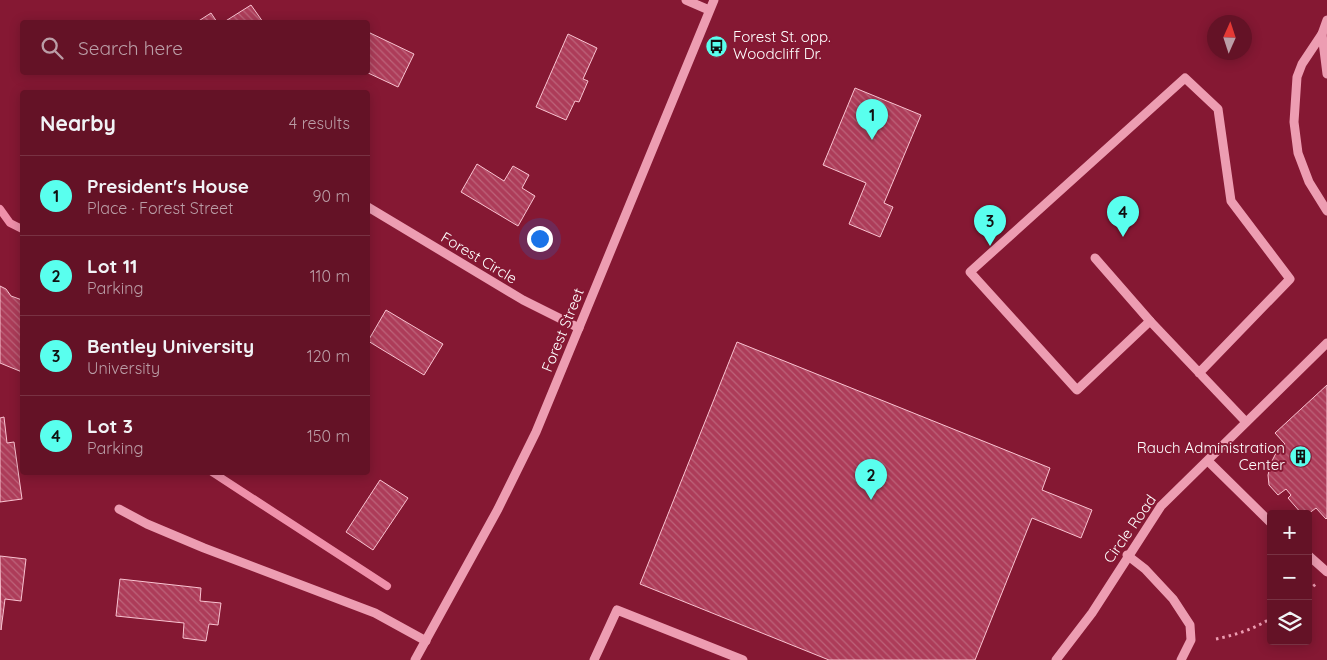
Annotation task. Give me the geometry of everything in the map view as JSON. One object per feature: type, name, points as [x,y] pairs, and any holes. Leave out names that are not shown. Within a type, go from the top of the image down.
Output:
[{"type":"street","points":[[686,0],[709,10]]},
{"type":"street","name":"Forest Street","points":[[415,660],[518,471],[714,0]]},
{"type":"street","points":[[1325,27],[1327,74]]},
{"type":"street","points":[[1325,27],[1302,64],[1297,77],[1294,122],[1298,153],[1309,182],[1327,210]]},
{"type":"street","points":[[1150,321],[1077,390],[970,272],[1185,78],[1218,109],[1231,201],[1290,279],[1199,373]]},
{"type":"street","name":"Forest Circle","points":[[370,208],[523,300],[579,328]]},
{"type":"street","points":[[1095,258],[1150,321],[1246,422]]},
{"type":"street","name":"Circle Road","points":[[1056,660],[1092,613],[1127,555],[1160,506],[1327,343]]},
{"type":"street","points":[[1208,461],[1267,519]]},
{"type":"street","points":[[119,509],[147,524],[204,548],[375,613],[426,641]]},
{"type":"street","points":[[1127,555],[1144,569],[1173,599],[1190,625],[1191,640],[1181,660]]},
{"type":"street","points":[[1312,559],[1327,572]]},
{"type":"street","points":[[594,660],[617,610],[743,660]]},
{"type":"path","points":[[1312,587],[1316,584]]},
{"type":"path","points":[[1216,639],[1234,635],[1267,621]]},
{"type":"building","points":[[251,5],[262,20],[227,20]]},
{"type":"building","points":[[211,13],[216,20],[200,20]]},
{"type":"building","points":[[370,33],[414,54],[398,87],[370,74]]},
{"type":"building","points":[[568,34],[597,48],[583,79],[588,81],[579,102],[575,101],[566,120],[536,107]]},
{"type":"building","points":[[855,88],[921,115],[884,203],[893,207],[880,237],[849,224],[866,183],[823,165]]},
{"type":"building","points":[[477,164],[504,181],[513,166],[529,175],[522,188],[535,196],[518,226],[461,192]]},
{"type":"building","points":[[0,286],[6,289],[11,296],[20,299],[20,371],[0,363]]},
{"type":"building","points":[[386,310],[443,344],[424,375],[370,342],[370,338]]},
{"type":"building","points":[[737,342],[1050,468],[1042,490],[1092,510],[1081,538],[1032,518],[975,660],[829,660],[640,584]]},
{"type":"building","name":"Rauch Administration Center","points":[[1327,385],[1326,519],[1316,508],[1312,511],[1298,510],[1288,498],[1291,495],[1286,489],[1278,495],[1269,485],[1268,475],[1271,463],[1277,451],[1285,444],[1275,433]]},
{"type":"building","points":[[4,417],[7,443],[14,442],[22,499],[0,502],[0,418]]},
{"type":"building","points":[[380,480],[408,498],[373,550],[346,532]]},
{"type":"building","points":[[0,556],[26,559],[21,601],[5,599],[1,630]]},
{"type":"building","points":[[120,579],[201,588],[200,601],[221,603],[218,625],[209,624],[206,641],[183,638],[184,623],[116,616]]},
{"type":"waterway","points":[[0,209],[10,223],[20,228]]},
{"type":"waterway","points":[[217,475],[387,586]]},
{"type":"place","name":"Forest St. opp. Woodcliff Dr.","points":[[717,46]]},
{"type":"place","name":"President's House","points":[[872,140]]},
{"type":"place","name":"Lot 3","points":[[1123,237]]},
{"type":"place","name":"Bentley University","points":[[990,246]]},
{"type":"place","name":"Rauch Administration Center","points":[[1301,457]]},
{"type":"place","name":"Lot 11","points":[[871,500]]}]
